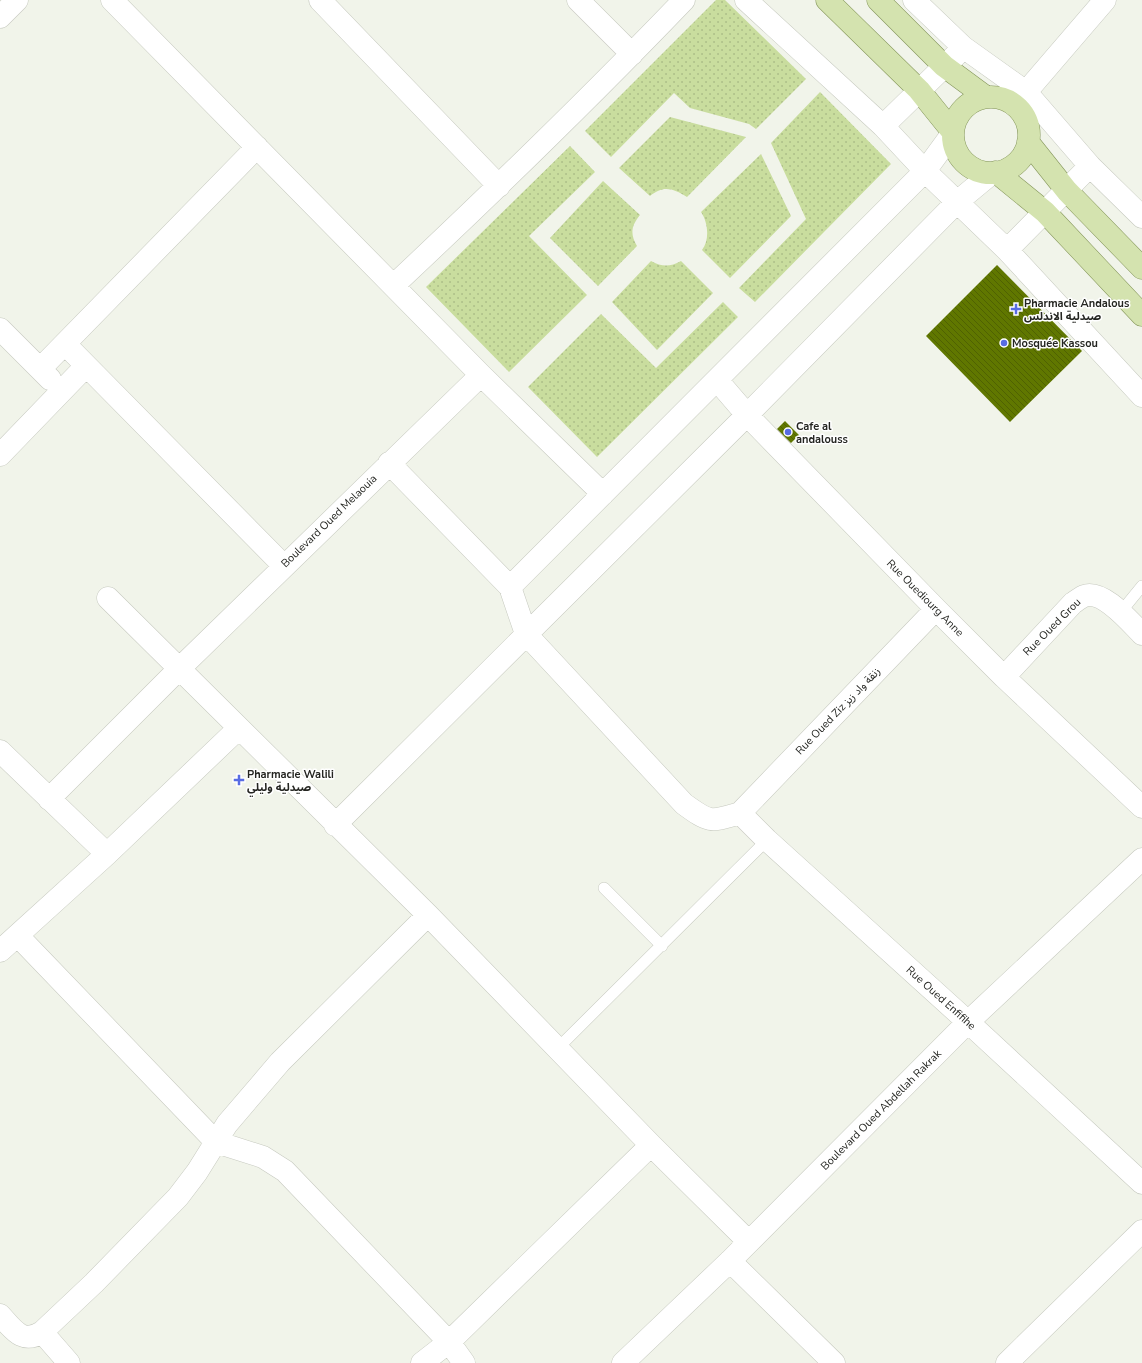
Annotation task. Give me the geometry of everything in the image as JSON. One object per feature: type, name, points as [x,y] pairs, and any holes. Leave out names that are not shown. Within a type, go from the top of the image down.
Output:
[{"type":"main road","points":[[827,0],[919,90],[952,132]]},
{"type":"main road","points":[[878,0],[944,66],[986,96]]},
{"type":"main road","points":[[986,96],[1020,98],[1026,121],[1028,142],[1024,153],[1017,162],[1007,169],[994,172],[980,171],[969,166],[960,157],[954,146],[952,132],[956,118],[963,108],[974,100],[986,96]]},
{"type":"main road","points":[[1028,142],[1067,190],[1142,268]]},
{"type":"main road","points":[[994,172],[1045,212],[1142,315]]},
{"type":"street","points":[[0,17],[17,0]]},
{"type":"street","points":[[112,0],[481,375],[603,494]]},
{"type":"street","points":[[320,0],[499,186]]},
{"type":"street","points":[[578,0],[632,54]]},
{"type":"street","points":[[394,285],[499,186],[632,54],[684,0]]},
{"type":"street","points":[[746,0],[883,126],[925,171],[1007,250],[1142,396]]},
{"type":"street","points":[[914,0],[963,47],[1020,98],[1142,218]]},
{"type":"street","points":[[1020,98],[1106,0]]},
{"type":"street","points":[[883,126],[963,47]]},
{"type":"street","points":[[510,587],[925,171],[952,132]]},
{"type":"street","points":[[40,369],[257,147]]},
{"type":"street","points":[[1007,250],[1090,166]]},
{"type":"street","points":[[335,825],[747,415],[957,202],[994,172]]},
{"type":"street","points":[[0,328],[62,391]]},
{"type":"street","points":[[65,344],[284,566]]},
{"type":"street","points":[[0,455],[86,366]]},
{"type":"street","name":"Boulevard Oued Melaouia","points":[[50,799],[179,669],[481,375]]},
{"type":"street","name":"Rue Ouediourg Anne","points":[[716,380],[747,415],[936,609],[1004,677],[1142,807]]},
{"type":"street","points":[[389,463],[510,587],[526,634],[684,804],[701,816],[715,820],[740,813]]},
{"type":"street","name":"Rue Oued Grou","points":[[1004,677],[1073,603],[1084,596],[1092,595],[1103,598],[1120,612],[1142,634]]},
{"type":"street","points":[[108,598],[335,825],[428,915],[651,1145],[749,1242]]},
{"type":"street","name":"Rue Oued Ziz زنقة واد زيز","points":[[740,813],[936,609]]},
{"type":"street","points":[[0,952],[107,854],[239,728]]},
{"type":"street","points":[[0,751],[107,854]]},
{"type":"street","name":"Rue Oued Enfifihe","points":[[740,813],[767,840],[968,1022],[1142,1183]]},
{"type":"street","name":"Boulevard Oued Abdellah Rakrak","points":[[623,1363],[730,1261],[968,1022],[1142,859]]},
{"type":"street","points":[[0,1315],[16,1332],[27,1338],[35,1337],[42,1332],[94,1283],[178,1196],[227,1124],[280,1062],[428,915]]},
{"type":"street","points":[[18,936],[216,1142],[263,1157],[285,1171],[449,1342],[464,1363]]},
{"type":"street","points":[[422,1363],[449,1342],[651,1145]]},
{"type":"street","points":[[1007,1363],[1142,1231]]},
{"type":"street","points":[[730,1261],[834,1363]]},
{"type":"street","points":[[42,1332],[69,1363]]},
{"type":"lane","points":[[1120,612],[1142,586]]},
{"type":"lane","points":[[558,1048],[767,840]]},
{"type":"lane","points":[[604,888],[662,946]]},
{"type":"green space","points":[[716,0],[725,0],[806,79],[756,129],[749,124],[690,108],[674,93],[611,157],[585,131]]},
{"type":"green space","points":[[820,92],[891,164],[755,302],[739,288],[806,219],[771,143]]},
{"type":"green space","points":[[670,117],[746,137],[687,197],[668,189],[659,190],[650,196],[619,168]]},
{"type":"green space","points":[[570,146],[595,172],[529,236],[587,295],[509,372],[426,287]]},
{"type":"green space","points":[[761,154],[791,216],[730,278],[702,250],[705,246],[707,226],[701,212]]},
{"type":"green space","points":[[603,181],[640,215],[632,230],[633,238],[637,246],[598,286],[550,238]]},
{"type":"green space","points":[[651,261],[666,266],[681,261],[713,293],[657,350],[612,302]]},
{"type":"green space","points":[[723,302],[738,317],[597,457],[528,387],[601,314],[656,368]]},
{"type":"building","name":"Mosquée Kassou","points":[[997,265],[1082,351],[1010,422],[926,336]]},
{"type":"building","name":"Cafe al andalouss","points":[[785,421],[799,435],[791,443],[777,429]]},
{"type":"place","name":"Pharmacie Andalous صيدلية الاندلس","points":[[1016,309]]},
{"type":"place","name":"Mosquée Kassou","points":[[1004,343]]},
{"type":"place","name":"Cafe al andalouss","points":[[788,432]]},
{"type":"place","name":"Pharmacie Walili صيدلية وليلي","points":[[239,780]]}]
